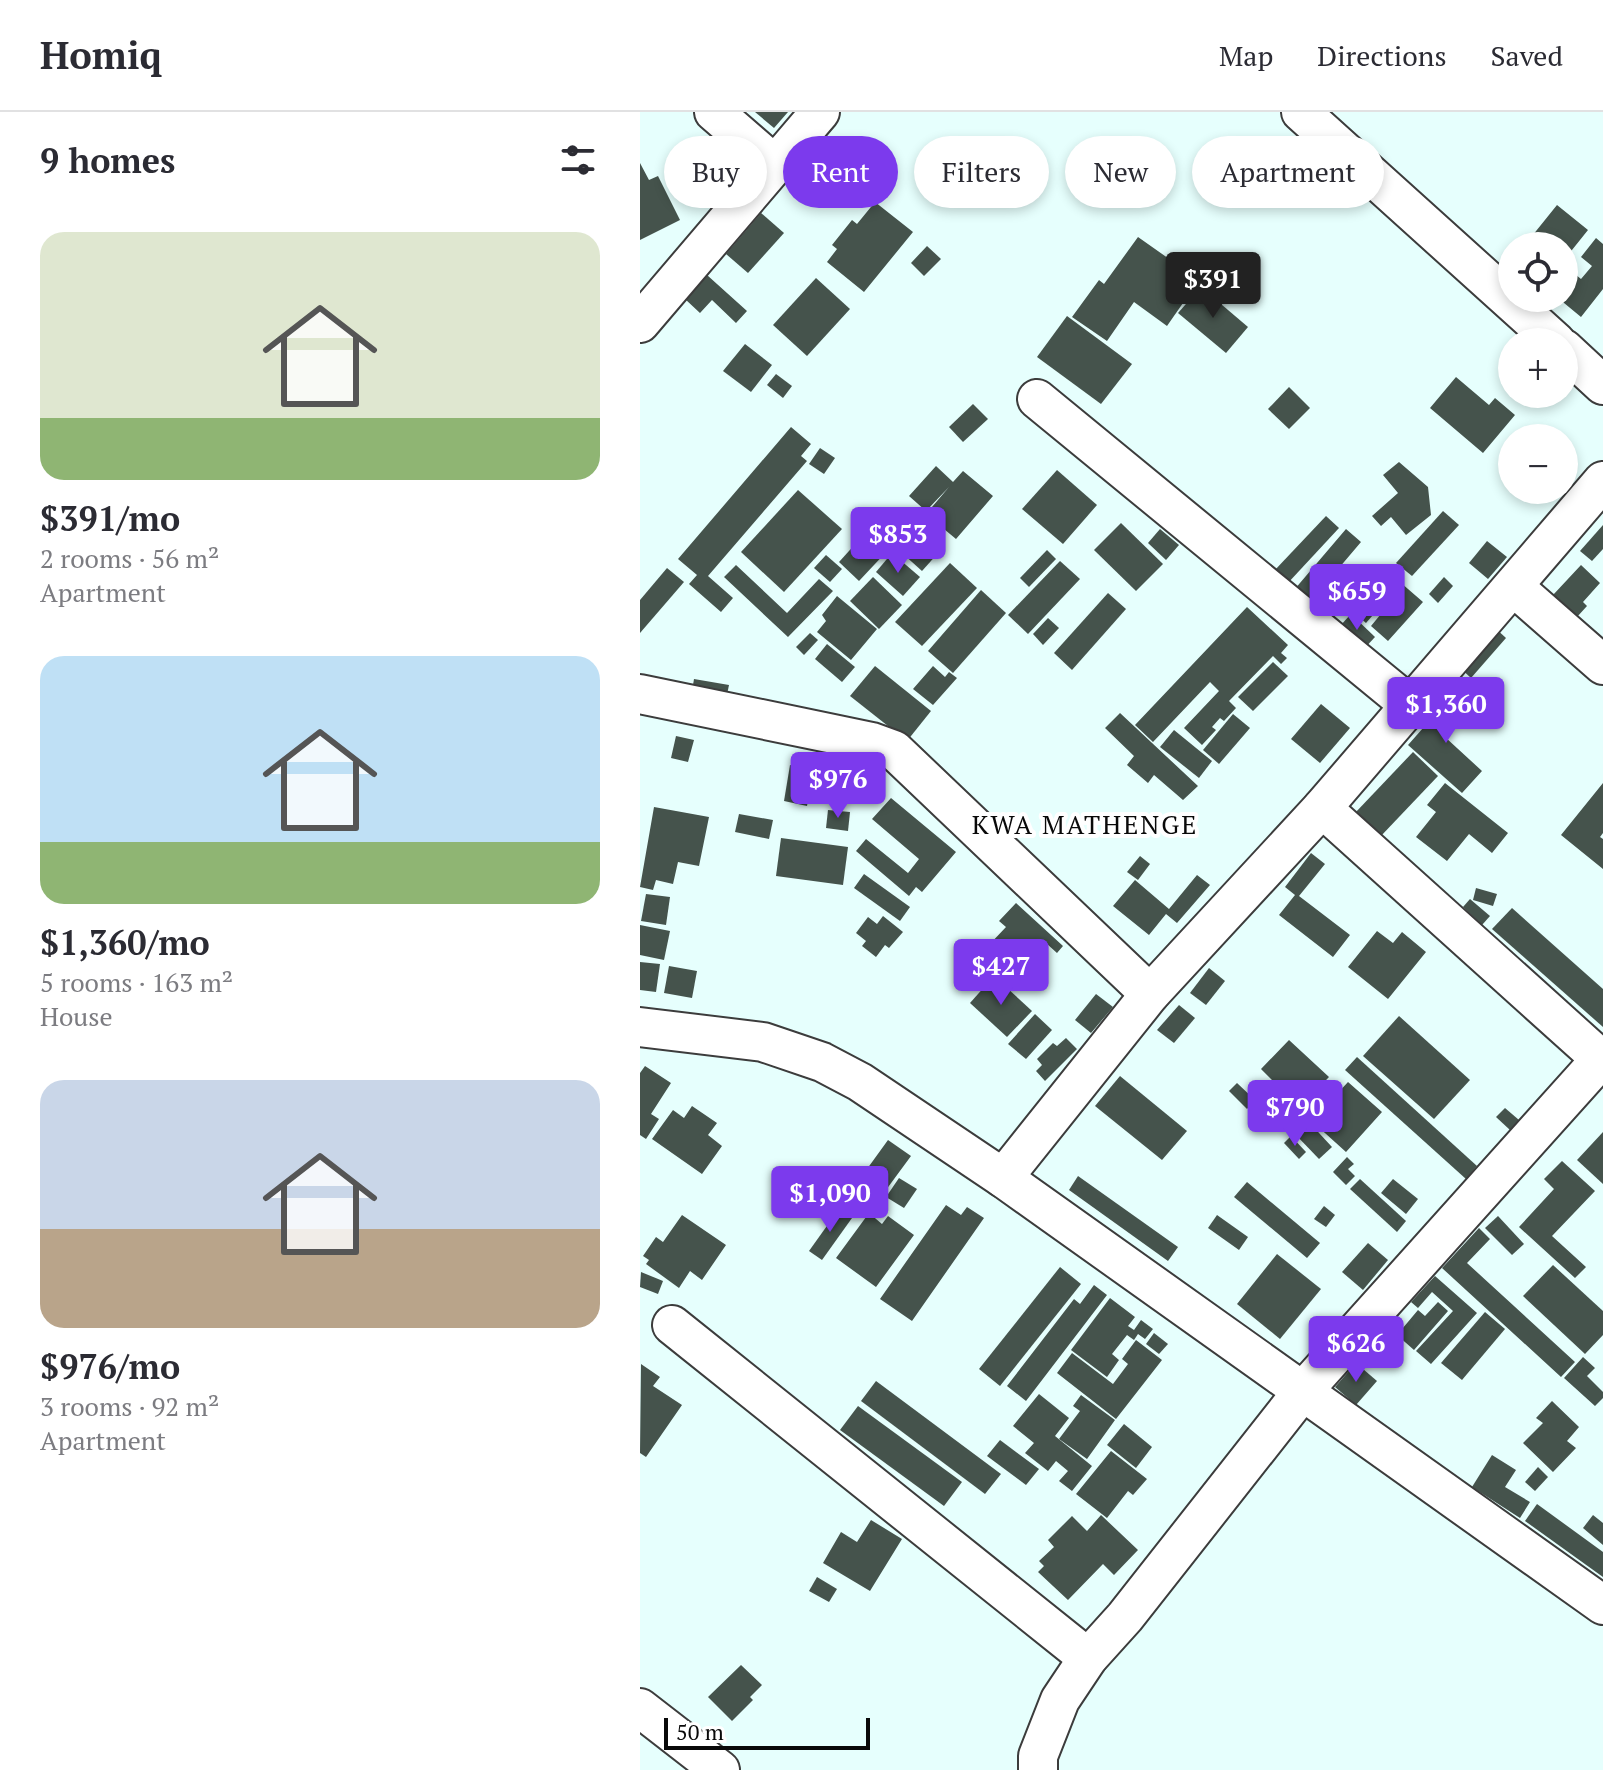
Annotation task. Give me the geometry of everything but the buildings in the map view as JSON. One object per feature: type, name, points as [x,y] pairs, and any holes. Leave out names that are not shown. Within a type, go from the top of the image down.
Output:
[{"type":"street","points":[[714,112],[774,164]]},
{"type":"street","points":[[640,323],[820,112]]},
{"type":"street","points":[[1301,112],[1540,328]]},
{"type":"street","points":[[1578,362],[1603,385]]},
{"type":"street","points":[[1037,399],[1411,706]]},
{"type":"street","points":[[1003,1178],[1150,994],[1322,808],[1603,481]]},
{"type":"street","points":[[1514,587],[1603,665]]},
{"type":"street","points":[[640,694],[872,742],[894,750],[1150,994]]},
{"type":"street","points":[[1038,1770],[1038,1756],[1060,1700],[1088,1658],[1125,1617],[1302,1392],[1602,1060],[1322,808]]},
{"type":"street","points":[[645,1034],[763,1042],[822,1062],[860,1082],[1003,1178],[1603,1605]]},
{"type":"street","points":[[672,1325],[1088,1658]]},
{"type":"street","points":[[640,1708],[720,1770]]},
{"type":"district","name":"KWA MATHENGE","points":[[1085,825]]}]
